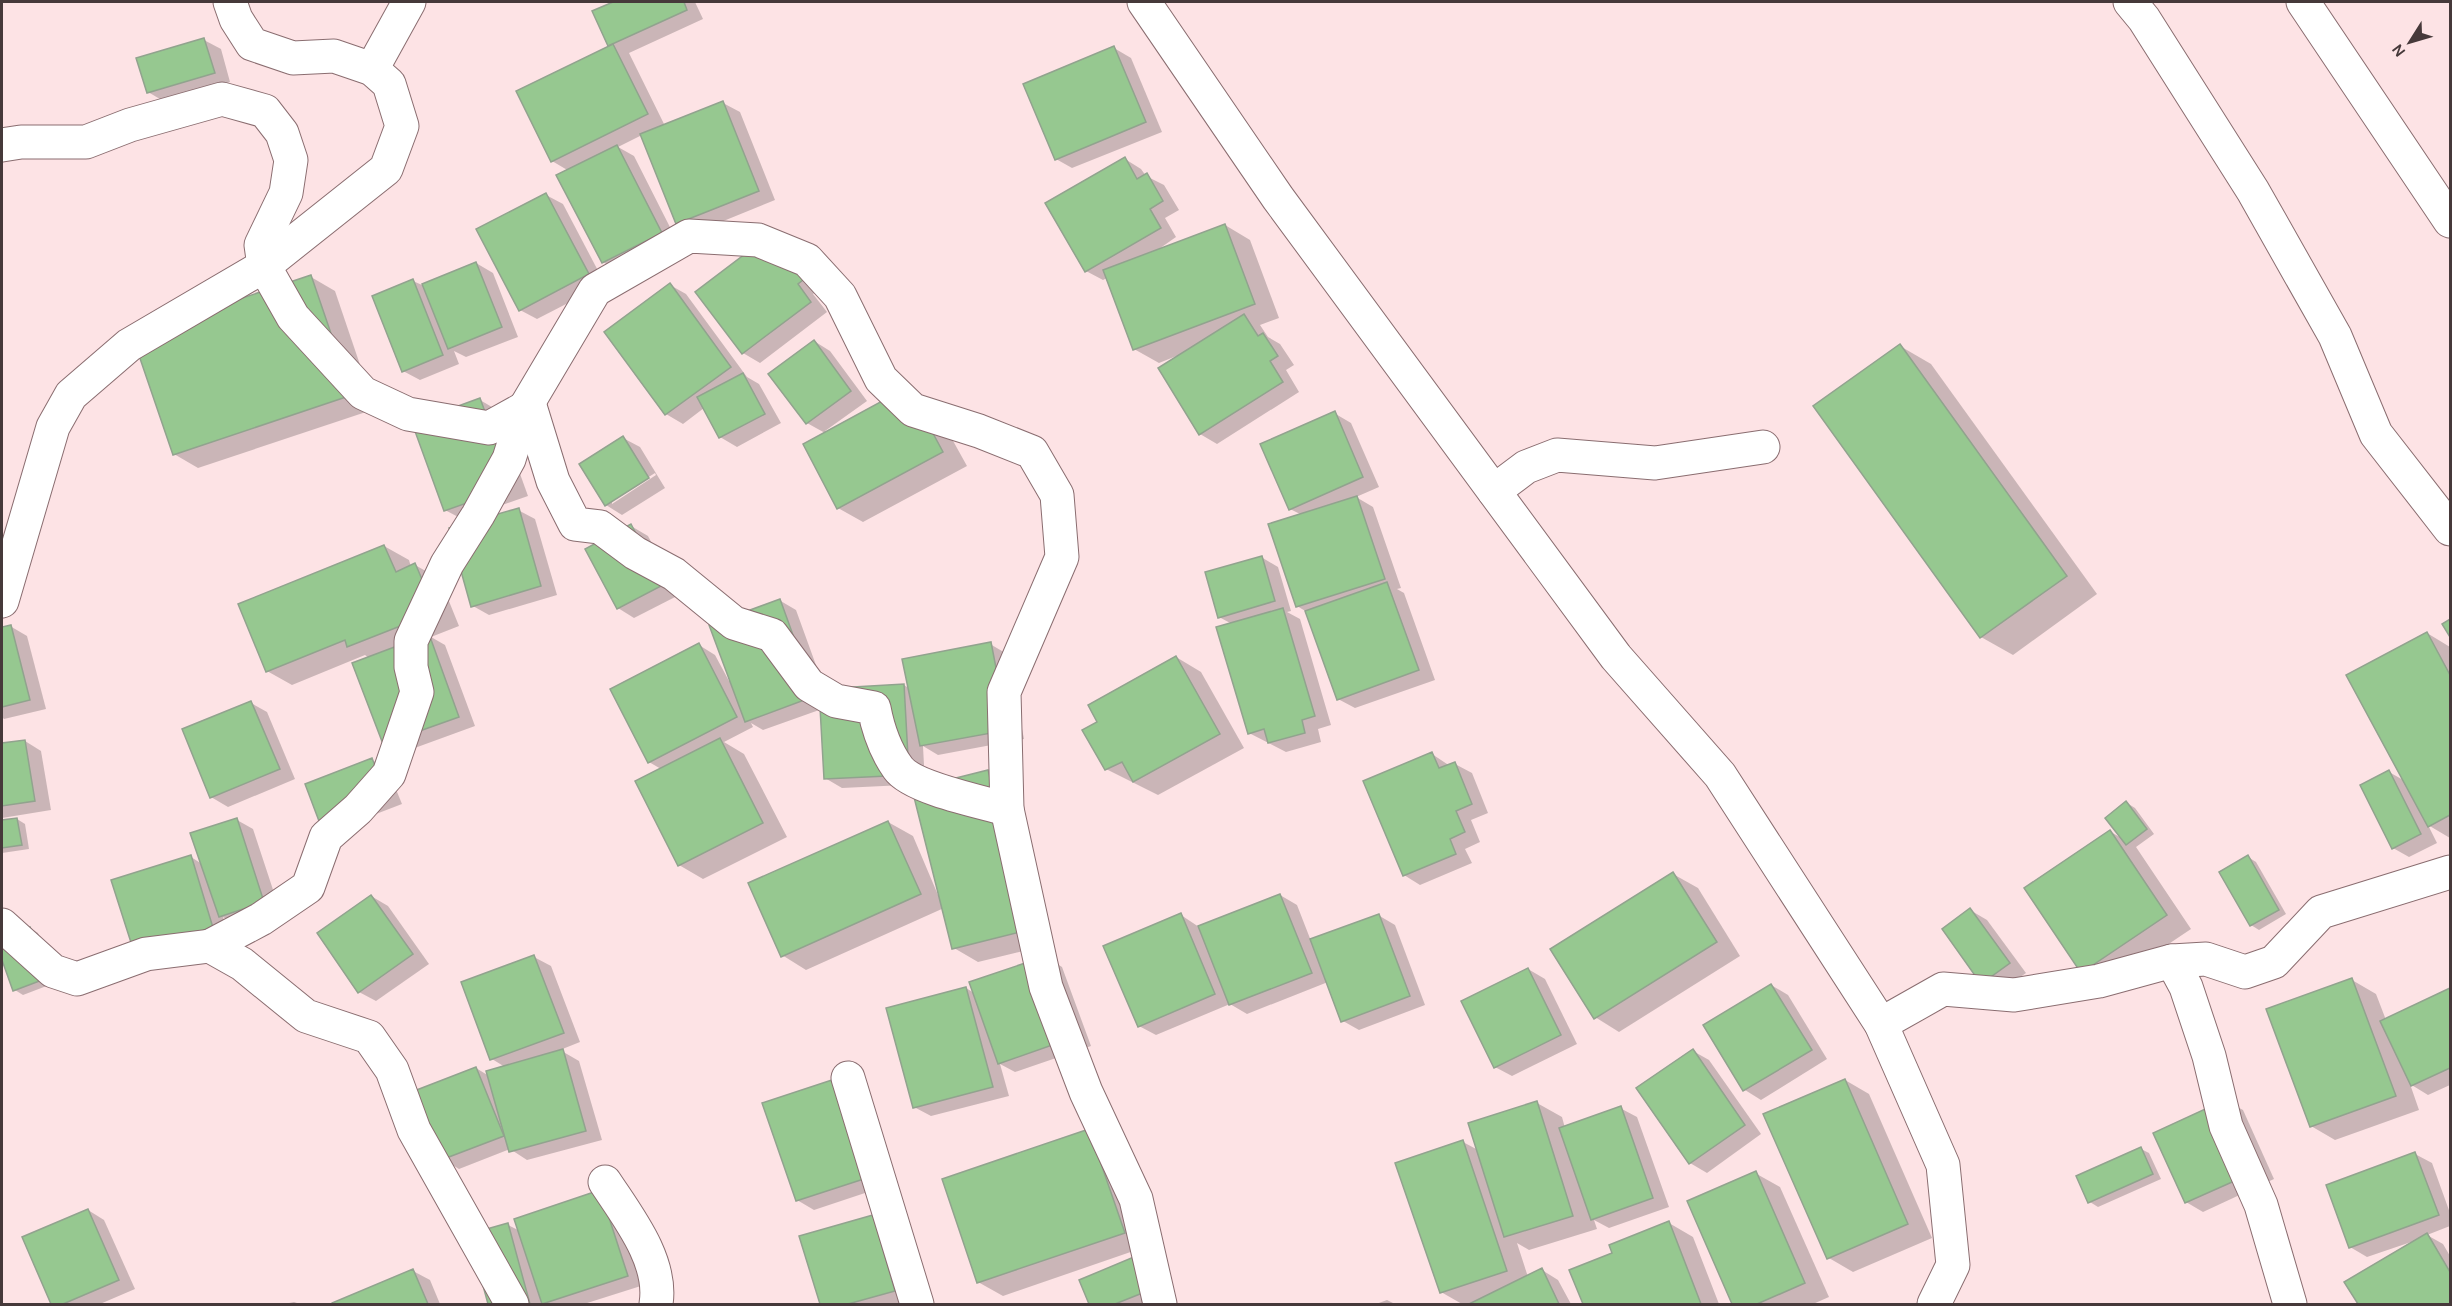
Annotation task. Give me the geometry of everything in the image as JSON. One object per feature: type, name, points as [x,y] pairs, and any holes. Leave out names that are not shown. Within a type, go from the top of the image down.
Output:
[{"type":"street","points":[[2,600],[53,427],[71,395],[129,345],[264,266],[386,168],[402,126],[389,84],[372,69],[334,56],[293,58],[252,44],[236,19],[230,2]]},
{"type":"street","points":[[372,69],[409,2]]},
{"type":"street","points":[[1144,2],[1278,198],[1616,657],[1720,776],[1881,1024],[1943,1165],[1953,1265],[1934,1305]]},
{"type":"street","points":[[2130,2],[2144,19],[2253,191],[2334,336],[2376,434],[2451,529]]},
{"type":"street","points":[[2303,2],[2451,221]]},
{"type":"street","points":[[2,145],[21,142],[86,142],[130,125],[222,99],[265,111],[282,133],[291,160],[286,193],[261,245],[264,266],[293,317],[363,393],[408,414],[489,428],[527,406]]},
{"type":"street","points":[[2,925],[53,971],[77,979],[146,954],[210,946],[261,919],[308,887],[326,837],[358,809],[389,774],[417,692],[411,667],[411,641],[447,564],[509,459],[527,406],[595,290],[689,236],[758,240],[807,260],[840,296],[881,379],[913,410],[979,431],[1032,452],[1057,495],[1062,557],[1004,692],[1007,809],[1046,987],[1086,1092],[1136,1199],[1160,1305]]},
{"type":"street","points":[[527,406],[553,481],[574,524],[600,527],[634,553],[674,574],[734,623],[772,635],[809,685],[836,701],[873,708],[880,736],[899,771],[930,788],[1007,809]]},
{"type":"street","points":[[1494,491],[1526,467],[1557,455],[1655,463],[1763,447]]},
{"type":"street","points":[[1881,1024],[1943,989],[2014,994],[2100,981],[2172,961],[2206,959],[2245,972],[2274,962],[2321,912],[2451,872]]},
{"type":"street","points":[[210,946],[242,964],[306,1016],[369,1036],[392,1070],[414,1130],[512,1305]]},
{"type":"street","points":[[2172,961],[2186,987],[2209,1056],[2226,1126],[2260,1205],[2290,1305]]},
{"type":"street","points":[[848,1078],[917,1305]]},
{"type":"street","points":[[605,1182],[641,1235],[659,1288],[656,1305]]},
{"type":"building","points":[[613,2],[684,2],[687,10],[608,46],[592,11]]},
{"type":"building","points":[[204,38],[215,73],[147,93],[136,58]]},
{"type":"building","points":[[613,44],[648,114],[551,162],[516,91]]},
{"type":"building","points":[[1114,46],[1146,122],[1055,160],[1023,84]]},
{"type":"building","points":[[723,101],[759,191],[676,224],[640,134]]},
{"type":"building","points":[[617,145],[662,233],[602,263],[556,175]]},
{"type":"building","points":[[1125,157],[1137,179],[1147,173],[1163,201],[1150,209],[1161,228],[1085,272],[1045,203]]},
{"type":"building","points":[[546,193],[589,274],[519,311],[476,229]]},
{"type":"building","points":[[1225,224],[1255,304],[1133,350],[1103,270]]},
{"type":"building","points":[[770,235],[812,273],[798,284],[811,302],[742,354],[695,292]]},
{"type":"building","points":[[476,262],[502,327],[448,349],[422,284]]},
{"type":"building","points":[[311,275],[352,395],[173,455],[132,335]]},
{"type":"building","points":[[413,279],[443,355],[402,372],[372,296]]},
{"type":"building","points":[[670,283],[731,367],[665,415],[604,332]]},
{"type":"building","points":[[1244,314],[1258,336],[1263,333],[1278,356],[1270,361],[1283,382],[1199,435],[1158,368]]},
{"type":"building","points":[[814,340],[851,391],[806,424],[768,374]]},
{"type":"building","points":[[1900,344],[2067,576],[1980,638],[1813,406]]},
{"type":"building","points":[[743,373],[765,414],[719,438],[697,397]]},
{"type":"building","points":[[908,387],[943,452],[837,509],[803,444]]},
{"type":"building","points":[[480,398],[512,487],[444,511],[412,423]]},
{"type":"building","points":[[1335,411],[1363,477],[1289,510],[1260,444]]},
{"type":"building","points":[[623,436],[649,478],[605,506],[579,464]]},
{"type":"building","points":[[1357,496],[1385,579],[1296,607],[1268,524]]},
{"type":"building","points":[[519,508],[541,586],[471,607],[449,528]]},
{"type":"building","points":[[631,524],[663,585],[617,609],[585,549]]},
{"type":"building","points":[[384,545],[396,572],[415,563],[436,612],[347,647],[345,640],[266,672],[238,604]]},
{"type":"building","points":[[1262,556],[1275,601],[1218,618],[1205,572]]},
{"type":"building","points":[[1387,582],[1419,670],[1337,700],[1305,611]]},
{"type":"building","points":[[780,599],[815,696],[745,722],[709,625]]},
{"type":"building","points":[[1283,608],[1315,716],[1302,720],[1305,733],[1268,743],[1264,729],[1248,734],[1216,627]]},
{"type":"building","points":[[2450,619],[2450,637],[2442,624]]},
{"type":"building","points":[[11,625],[30,700],[2,707],[2,627]]},
{"type":"building","points":[[2427,632],[2450,675],[2450,815],[2428,827],[2346,675]]},
{"type":"building","points":[[429,634],[459,717],[383,744],[352,663]]},
{"type":"building","points":[[991,642],[1008,730],[920,746],[902,659]]},
{"type":"building","points":[[699,643],[737,717],[648,763],[610,689]]},
{"type":"building","points":[[1176,656],[1220,734],[1133,782],[1122,762],[1105,770],[1082,730],[1097,722],[1088,705]]},
{"type":"building","points":[[904,684],[909,775],[824,779],[819,689]]},
{"type":"building","points":[[251,701],[280,769],[210,798],[182,729]]},
{"type":"building","points":[[720,738],[763,823],[678,866],[635,781]]},
{"type":"building","points":[[25,740],[35,801],[2,806],[2,743]]},
{"type":"building","points":[[1432,752],[1439,768],[1455,762],[1472,804],[1456,811],[1465,832],[1450,839],[1456,854],[1403,876],[1363,781]]},
{"type":"building","points":[[372,758],[386,795],[319,821],[305,784]]},
{"type":"building","points":[[988,770],[1028,930],[952,949],[912,789]]},
{"type":"building","points":[[2389,770],[2421,834],[2392,849],[2360,785]]},
{"type":"building","points":[[2126,801],[2147,829],[2126,845],[2105,818]]},
{"type":"building","points":[[17,818],[22,845],[2,848],[2,820]]},
{"type":"building","points":[[237,818],[264,902],[219,917],[190,833]]},
{"type":"building","points":[[888,821],[921,894],[781,957],[748,883]]},
{"type":"building","points":[[2110,830],[2167,915],[2081,973],[2024,888]]},
{"type":"building","points":[[191,855],[214,931],[135,955],[111,880]]},
{"type":"building","points":[[2248,855],[2279,910],[2250,926],[2219,872]]},
{"type":"building","points":[[1673,872],[1717,942],[1594,1019],[1550,949]]},
{"type":"building","points":[[1280,894],[1312,973],[1229,1005],[1198,926]]},
{"type":"building","points":[[371,895],[413,954],[358,993],[317,933]]},
{"type":"building","points":[[1970,908],[2010,963],[1981,984],[1942,929]]},
{"type":"building","points":[[1181,913],[1215,994],[1138,1027],[1103,946]]},
{"type":"building","points":[[1379,914],[1410,996],[1341,1022],[1310,939]]},
{"type":"building","points":[[30,927],[50,977],[13,991],[2,960],[2,938]]},
{"type":"building","points":[[534,955],[564,1033],[490,1060],[461,982]]},
{"type":"building","points":[[1046,956],[1075,1037],[998,1064],[969,982]]},
{"type":"building","points":[[1528,968],[1561,1035],[1494,1068],[1461,1001]]},
{"type":"building","points":[[2352,978],[2396,1096],[2310,1127],[2266,1009]]},
{"type":"building","points":[[1771,984],[1812,1050],[1743,1091],[1703,1025]]},
{"type":"building","points":[[966,987],[993,1087],[913,1108],[886,1008]]},
{"type":"building","points":[[2450,988],[2450,1068],[2411,1086],[2380,1021]]},
{"type":"building","points":[[563,1049],[586,1131],[509,1152],[486,1071]]},
{"type":"building","points":[[1693,1049],[1745,1125],[1689,1164],[1636,1088]]},
{"type":"building","points":[[476,1067],[504,1136],[441,1160],[414,1091]]},
{"type":"building","points":[[841,1077],[873,1176],[796,1201],[762,1103]]},
{"type":"building","points":[[1845,1079],[1908,1224],[1827,1259],[1763,1114]]},
{"type":"building","points":[[2227,1099],[2259,1170],[2185,1203],[2153,1133]]},
{"type":"building","points":[[1537,1101],[1573,1216],[1504,1237],[1468,1123]]},
{"type":"building","points":[[1621,1106],[1653,1198],[1591,1220],[1559,1128]]},
{"type":"building","points":[[1089,1129],[1125,1233],[977,1283],[942,1179]]},
{"type":"building","points":[[1463,1140],[1507,1271],[1440,1293],[1395,1163]]},
{"type":"building","points":[[2141,1147],[2153,1174],[2088,1203],[2076,1176]]},
{"type":"building","points":[[2415,1152],[2439,1215],[2349,1248],[2326,1185]]},
{"type":"building","points":[[1756,1171],[1805,1283],[1757,1304],[1732,1304],[1687,1201]]},
{"type":"building","points":[[600,1190],[628,1276],[542,1304],[514,1219]]},
{"type":"building","points":[[88,1209],[119,1280],[63,1304],[51,1304],[22,1237]]},
{"type":"building","points":[[873,1215],[895,1291],[848,1304],[820,1304],[799,1236]]},
{"type":"building","points":[[1669,1221],[1701,1304],[1583,1304],[1569,1270],[1612,1253],[1609,1245]]},
{"type":"building","points":[[508,1223],[530,1304],[488,1304],[469,1234]]},
{"type":"building","points":[[2427,1233],[2450,1272],[2450,1304],[2358,1304],[2344,1282]]},
{"type":"building","points":[[1141,1254],[1155,1288],[1115,1304],[1089,1304],[1079,1280]]},
{"type":"building","points":[[1542,1268],[1559,1304],[1469,1304]]},
{"type":"building","points":[[413,1269],[428,1304],[332,1304],[332,1303]]}]
